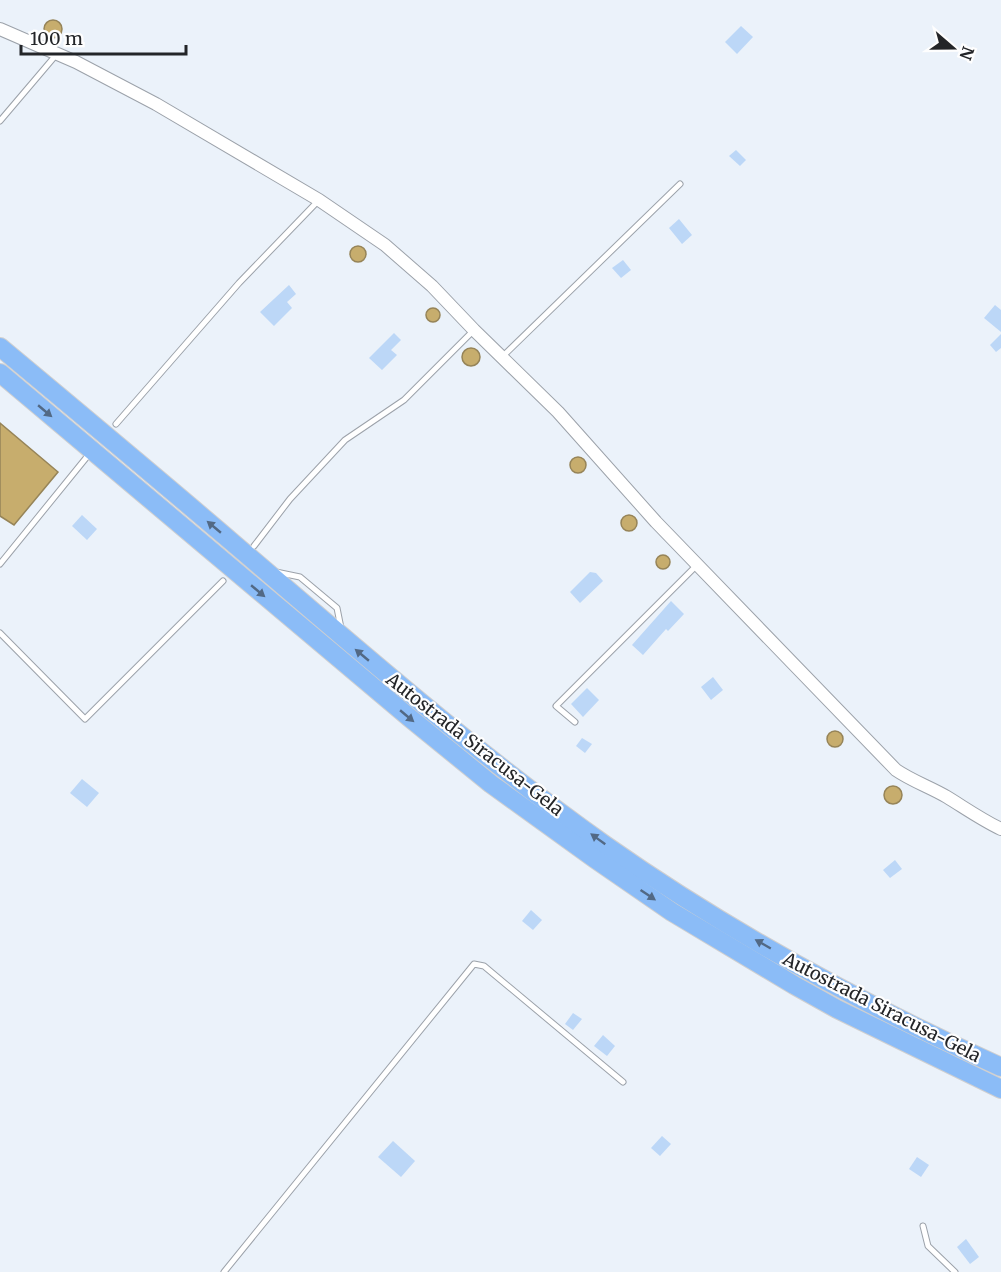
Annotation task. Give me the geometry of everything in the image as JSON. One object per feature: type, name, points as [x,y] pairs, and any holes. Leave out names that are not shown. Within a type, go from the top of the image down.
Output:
[{"type":"highway","name":"Autostrada Siracusa-Gela","points":[[0,347],[343,638],[504,770],[605,845],[684,898],[809,971],[908,1024],[1001,1067]]},
{"type":"highway","name":"Autostrada Siracusa-Gela","points":[[0,373],[473,770],[595,859],[672,912],[794,985],[847,1014],[1001,1089]]},
{"type":"street","points":[[0,28],[156,104],[320,200],[385,245],[432,286],[558,412],[656,522],[896,770],[915,782],[946,796],[983,821],[1001,829]]},
{"type":"lane","points":[[0,121],[57,54]]},
{"type":"lane","points":[[502,357],[680,184]]},
{"type":"lane","points":[[116,424],[239,283],[320,200]]},
{"type":"lane","points":[[254,546],[290,499],[345,440],[404,400],[474,330]]},
{"type":"lane","points":[[0,564],[86,458]]},
{"type":"lane","points":[[575,722],[556,706],[698,565]]},
{"type":"lane","points":[[0,633],[85,719],[223,581]]},
{"type":"lane","points":[[224,1272],[474,963],[484,966],[623,1082]]},
{"type":"lane","points":[[923,1226],[928,1246],[955,1272]]},
{"type":"shaded area","points":[[53,20],[59,23],[62,29],[59,35],[53,38],[47,35],[44,29],[47,23]]},
{"type":"shaded area","points":[[355,246],[361,246],[366,254],[364,260],[355,262],[350,257],[350,251]]},
{"type":"shaded area","points":[[433,308],[438,310],[440,315],[438,320],[433,322],[428,320],[426,315],[428,310]]},
{"type":"shaded area","points":[[471,348],[477,351],[480,357],[477,363],[471,366],[465,363],[462,357],[465,351]]},
{"type":"shaded area","points":[[0,423],[58,472],[14,525],[0,516]]},
{"type":"shaded area","points":[[578,457],[586,465],[578,473],[570,465]]},
{"type":"shaded area","points":[[629,515],[637,523],[629,531],[621,523]]},
{"type":"shaded area","points":[[660,555],[666,555],[670,562],[666,569],[660,569],[656,565],[656,559]]},
{"type":"shaded area","points":[[835,731],[841,733],[843,739],[841,745],[835,747],[829,745],[827,739],[829,733]]},
{"type":"shaded area","points":[[889,786],[897,786],[902,791],[900,802],[889,804],[884,799],[884,791]]},
{"type":"building","points":[[741,26],[753,37],[737,54],[725,42]]},
{"type":"building","points":[[736,150],[746,160],[740,166],[729,156]]},
{"type":"building","points":[[679,219],[692,235],[682,244],[669,228]]},
{"type":"building","points":[[623,260],[631,270],[621,278],[612,268]]},
{"type":"building","points":[[289,285],[296,294],[287,302],[292,308],[274,326],[260,312]]},
{"type":"building","points":[[995,305],[1001,310],[1001,332],[984,318]]},
{"type":"building","points":[[394,333],[401,340],[391,350],[397,355],[382,370],[369,358]]},
{"type":"building","points":[[1001,334],[1001,348],[996,352],[990,345]]},
{"type":"building","points":[[82,515],[97,529],[87,540],[72,526]]},
{"type":"building","points":[[590,572],[596,573],[603,581],[580,603],[570,592]]},
{"type":"building","points":[[671,601],[684,614],[668,631],[666,629],[643,655],[632,645]]},
{"type":"building","points":[[713,677],[723,690],[711,700],[701,687]]},
{"type":"building","points":[[587,688],[599,700],[583,717],[571,704]]},
{"type":"building","points":[[582,738],[592,744],[585,753],[576,746]]},
{"type":"building","points":[[82,779],[99,793],[87,807],[70,793]]},
{"type":"building","points":[[895,860],[902,869],[890,878],[883,870]]},
{"type":"building","points":[[531,910],[542,920],[533,930],[522,921]]},
{"type":"building","points":[[573,1013],[582,1019],[573,1030],[565,1024]]},
{"type":"building","points":[[603,1035],[615,1046],[607,1056],[594,1046]]},
{"type":"building","points":[[662,1136],[671,1144],[660,1156],[651,1148]]},
{"type":"building","points":[[393,1141],[415,1161],[401,1177],[378,1157]]},
{"type":"building","points":[[917,1157],[929,1165],[921,1177],[909,1169]]},
{"type":"building","points":[[966,1239],[979,1257],[970,1264],[957,1247]]}]
